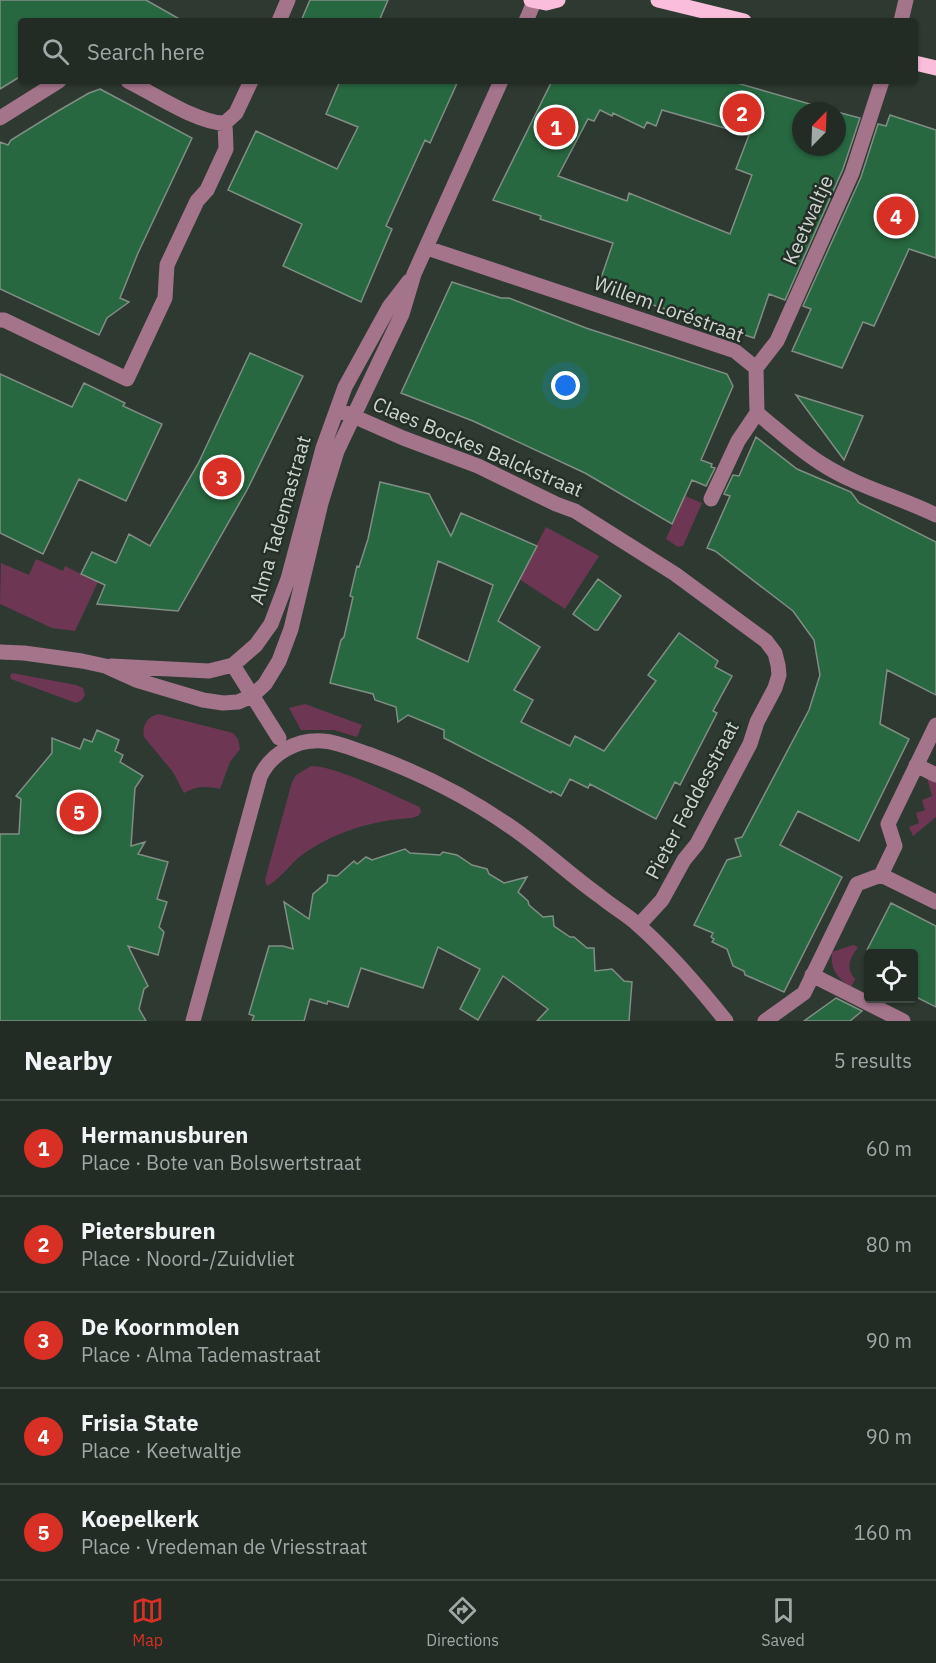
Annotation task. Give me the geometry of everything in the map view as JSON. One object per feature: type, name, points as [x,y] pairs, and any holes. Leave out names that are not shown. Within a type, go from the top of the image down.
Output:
[{"type":"main road","points":[[532,1],[546,3],[558,0]]},
{"type":"main road","points":[[658,0],[732,18]]},
{"type":"main road","points":[[918,64],[936,68]]},
{"type":"street","points":[[280,18],[288,0]]},
{"type":"street","points":[[902,18],[906,0]]},
{"type":"street","points":[[527,18],[532,1]]},
{"type":"street","points":[[0,118],[54,84]]},
{"type":"street","points":[[134,84],[199,117],[217,123],[225,123],[236,113],[250,84]]},
{"type":"street","points":[[414,274],[500,84]]},
{"type":"street","name":"Keetwaltje","points":[[756,368],[777,341],[847,183],[881,84]]},
{"type":"street","points":[[0,320],[127,379],[165,298],[167,265],[197,201],[207,190],[226,149],[225,123]]},
{"type":"street","name":"Willem Loréstraat","points":[[427,248],[735,351],[756,368],[757,412]]},
{"type":"street","name":"Alma Tademastraat","points":[[233,664],[256,645],[272,624],[288,579],[323,448],[337,409],[355,367],[389,307],[414,274]]},
{"type":"street","name":"Alma Tademastraat","points":[[252,696],[266,684],[279,661],[291,629],[331,469],[353,416],[402,314],[414,274]]},
{"type":"street","name":"Claes Bockes Balckstraat","points":[[337,409],[403,438],[478,466],[575,511],[675,574],[766,641],[775,653],[778,665],[775,688]]},
{"type":"street","points":[[711,499],[738,441],[757,412],[822,464],[870,489],[906,501],[936,515]]},
{"type":"street","points":[[0,652],[60,657],[105,666],[209,671],[233,664],[282,744]]},
{"type":"street","points":[[105,666],[136,680],[203,700],[223,703],[238,702],[252,696]]},
{"type":"street","name":"Pieter Feddesstraat","points":[[639,926],[662,900],[684,860],[697,844],[750,744],[757,722],[775,688]]},
{"type":"street","points":[[765,1021],[804,993],[857,884],[881,875],[895,846],[888,824],[936,724]]},
{"type":"street","points":[[282,744],[332,742],[378,758],[434,782],[510,826],[639,926],[683,970],[726,1021]]},
{"type":"street","points":[[193,1021],[260,777],[282,744]]},
{"type":"street","points":[[916,765],[936,775]]},
{"type":"street","points":[[881,875],[936,902]]},
{"type":"street","points":[[812,975],[903,1021]]},
{"type":"shaded area","points":[[685,496],[702,503],[683,546],[678,547],[666,539]]},
{"type":"shaded area","points":[[546,527],[599,556],[565,609],[519,579]]},
{"type":"shaded area","points":[[36,559],[63,571],[65,566],[83,575],[104,569],[75,631],[52,628],[0,604],[1,563],[29,575]]},
{"type":"shaded area","points":[[12,673],[76,685],[83,688],[85,695],[76,703],[11,679]]},
{"type":"shaded area","points":[[305,704],[362,725],[357,737],[334,730],[301,730],[289,708]]},
{"type":"shaded area","points":[[158,714],[233,733],[238,739],[240,749],[230,762],[220,789],[202,787],[184,793],[173,772],[144,737],[146,722]]},
{"type":"shaded area","points":[[311,766],[322,767],[366,782],[420,807],[421,812],[412,818],[352,829],[324,841],[298,858],[267,886],[265,880],[292,782],[296,775]]},
{"type":"shaded area","points":[[927,778],[936,781],[936,817],[913,836],[909,827],[919,823],[916,813],[925,810],[922,800],[932,796]]},
{"type":"shaded area","points":[[853,945],[858,947],[849,967],[855,979],[851,987],[836,972],[832,963],[832,952]]},
{"type":"building","points":[[0,0],[146,0],[178,18],[18,18],[18,78],[0,89]]},
{"type":"building","points":[[310,0],[388,0],[380,18],[302,18]]},
{"type":"building","points":[[339,84],[457,84],[430,143],[425,140],[386,226],[392,229],[361,302],[283,266],[302,224],[228,190],[256,131],[337,169],[358,127],[326,114]]},
{"type":"building","points":[[551,84],[740,84],[803,102],[792,102],[792,156],[846,156],[846,114],[860,118],[843,169],[785,300],[769,294],[754,338],[598,287],[613,243],[540,219],[541,216],[493,200]],"holes":[[[600,110],[612,116],[613,113],[644,128],[647,122],[656,126],[662,110],[749,135],[736,169],[752,175],[730,234],[629,193],[627,201],[558,176],[588,119],[594,121]]]},
{"type":"building","points":[[100,89],[192,138],[138,253],[120,298],[129,302],[107,318],[99,335],[0,289],[0,142],[8,145],[11,140],[58,111]]},
{"type":"building","points":[[890,115],[936,130],[936,258],[909,249],[874,326],[863,322],[842,368],[792,351],[811,309],[803,306],[861,177],[878,124],[886,126]]},
{"type":"building","points":[[452,282],[501,298],[509,298],[586,328],[727,374],[733,386],[701,460],[712,464],[711,467],[715,468],[706,486],[692,480],[672,524],[585,473],[473,421],[401,393]]},
{"type":"building","points":[[250,353],[303,376],[247,490],[178,611],[97,604],[105,585],[81,574],[92,552],[116,563],[129,534],[150,546],[198,464]]},
{"type":"building","points":[[0,374],[72,407],[84,383],[125,403],[123,406],[162,424],[126,501],[79,479],[43,554],[0,533]]},
{"type":"building","points":[[796,395],[863,416],[844,460]]},
{"type":"building","points":[[756,437],[797,469],[851,492],[859,503],[936,542],[936,695],[887,670],[880,724],[909,739],[859,841],[798,811],[780,845],[842,877],[784,992],[745,975],[744,971],[733,966],[727,949],[712,942],[713,933],[694,925],[727,860],[741,856],[735,839],[742,837],[809,710],[820,675],[814,640],[793,611],[715,551],[707,548],[730,496],[724,494],[733,475],[739,476]]},
{"type":"building","points":[[380,482],[429,494],[451,536],[461,513],[537,546],[498,621],[540,647],[514,690],[533,700],[521,722],[570,746],[575,736],[604,751],[656,681],[648,675],[679,633],[718,661],[715,667],[732,676],[713,711],[717,713],[680,785],[675,782],[656,819],[590,784],[588,788],[570,779],[561,796],[552,791],[551,793],[444,738],[444,730],[408,715],[398,722],[396,707],[375,700],[373,694],[330,683],[341,640],[344,637],[357,566],[359,567],[368,539]],"holes":[[[438,561],[493,585],[468,662],[417,638]]]},
{"type":"building","points":[[598,579],[621,596],[598,630],[595,630],[573,614]]},
{"type":"building","points":[[97,730],[119,740],[115,751],[123,755],[120,762],[143,776],[135,788],[131,846],[145,842],[138,854],[168,862],[157,899],[167,902],[159,927],[164,932],[158,955],[128,946],[148,986],[144,989],[139,1009],[146,1021],[0,1021],[0,834],[19,834],[21,799],[16,796],[52,753],[52,738],[80,749],[84,739],[92,742]]},
{"type":"building","points":[[405,849],[410,853],[440,855],[443,852],[457,855],[472,865],[487,869],[489,874],[504,883],[527,877],[518,892],[543,917],[553,916],[554,926],[570,937],[574,937],[587,948],[594,948],[595,971],[612,969],[624,981],[632,982],[629,1021],[537,1021],[548,1009],[503,976],[478,1020],[460,1009],[480,969],[438,947],[423,988],[361,968],[348,1007],[310,999],[304,1021],[252,1021],[254,1016],[249,1014],[269,946],[293,949],[284,902],[309,919],[313,894],[327,882],[328,875],[337,876],[354,861],[357,864],[366,857],[372,860]]},
{"type":"building","points":[[891,903],[936,926],[936,1007],[918,998],[918,949],[868,949]]},
{"type":"building","points":[[836,998],[862,1011],[850,1021],[804,1021]]},
{"type":"place","name":"Pietersburen","points":[[742,113]]},
{"type":"place","name":"Hermanusburen","points":[[556,127]]},
{"type":"place","name":"Frisia State","points":[[896,216]]},
{"type":"place","name":"De Koornmolen","points":[[222,477]]},
{"type":"place","name":"Koepelkerk","points":[[79,812]]}]
